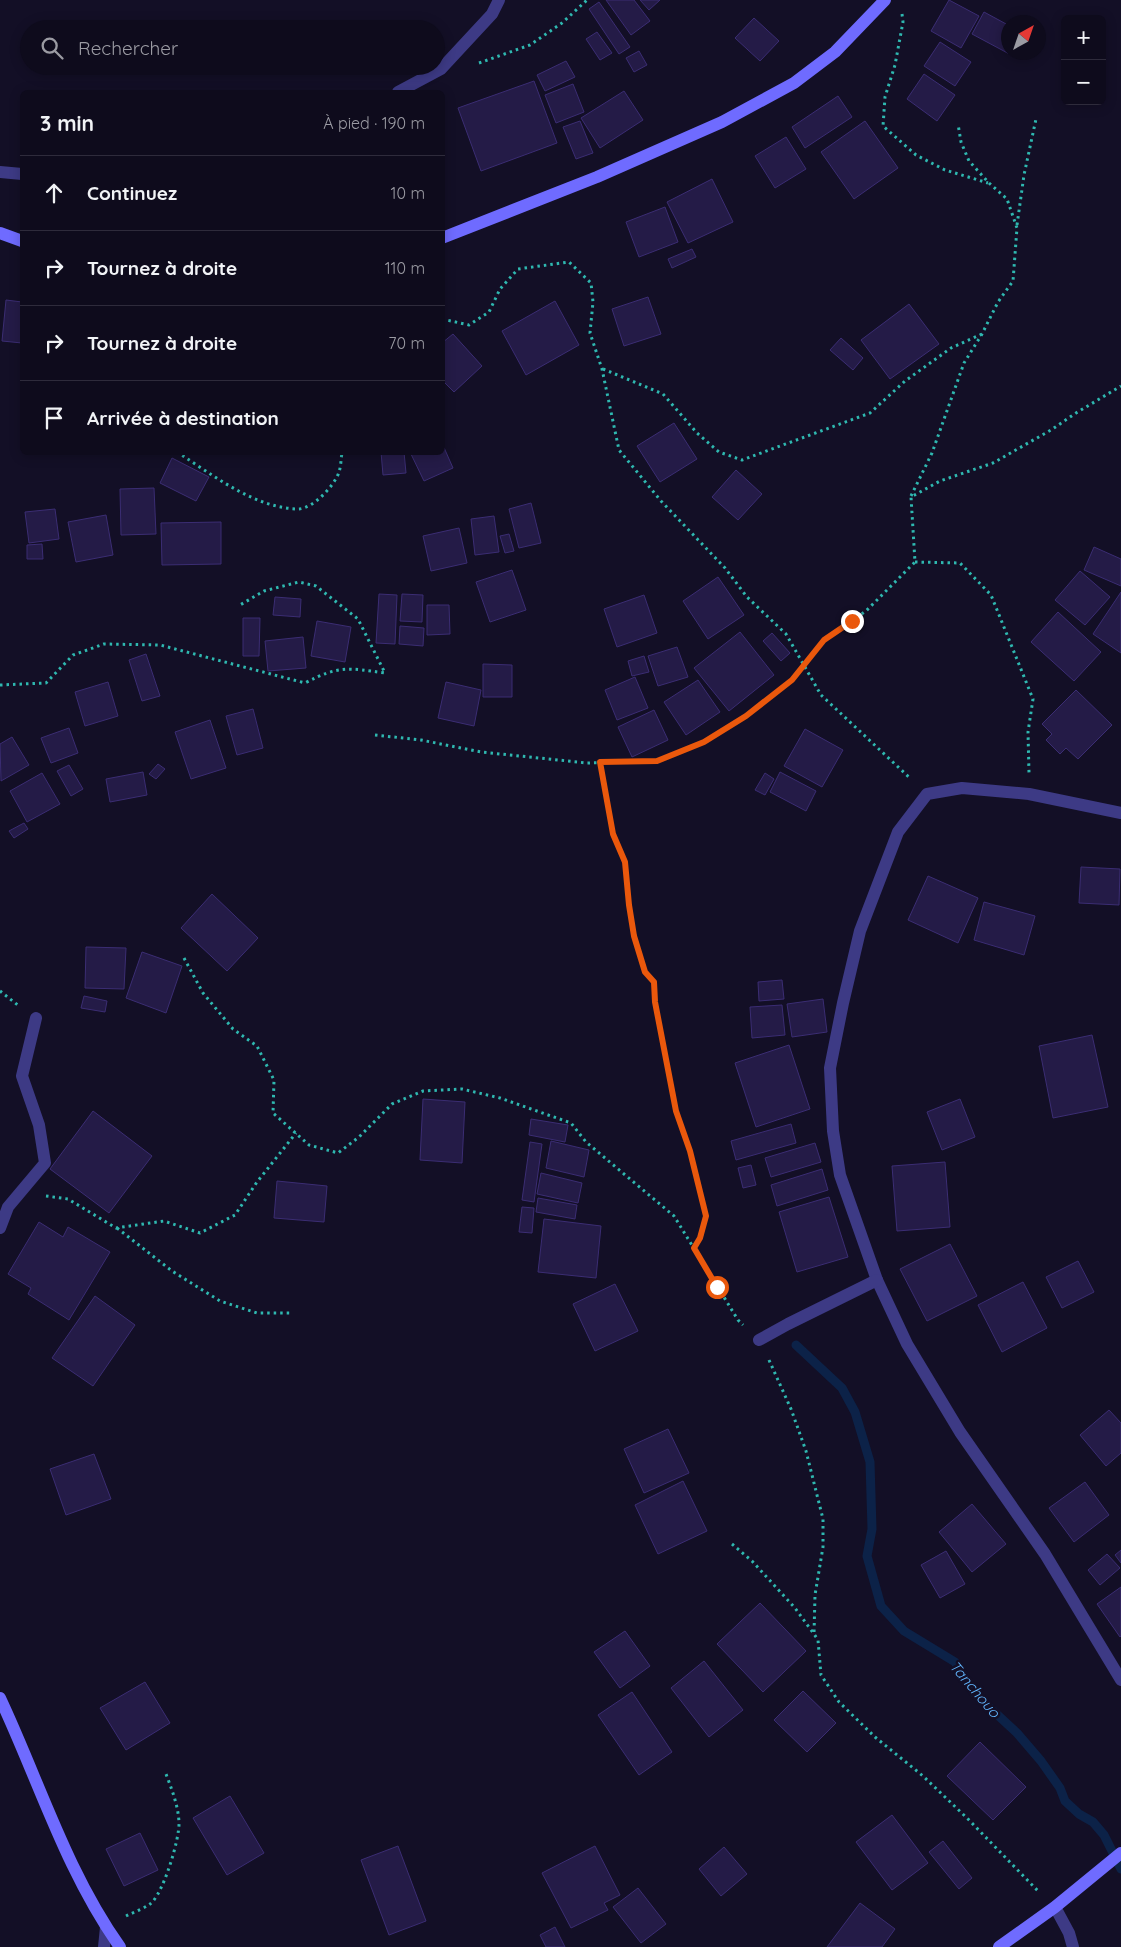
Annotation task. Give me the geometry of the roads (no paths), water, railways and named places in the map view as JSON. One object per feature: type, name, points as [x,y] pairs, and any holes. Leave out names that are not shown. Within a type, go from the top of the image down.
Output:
[{"type":"street","points":[[445,65],[492,14],[499,0]]},
{"type":"street","points":[[445,237],[598,177],[722,122],[794,83],[821,63],[835,52],[885,0]]},
{"type":"street","points":[[402,90],[430,75]]},
{"type":"street","points":[[0,172],[20,174]]},
{"type":"street","points":[[0,233],[20,240]]},
{"type":"street","points":[[1121,813],[1029,794],[962,788],[927,794],[898,832],[860,931],[842,1003],[830,1068],[833,1131],[840,1175],[877,1280],[907,1344],[960,1432],[1045,1554],[1121,1680]]},
{"type":"street","points":[[0,1228],[8,1207],[45,1163],[39,1125],[22,1076],[36,1018]]},
{"type":"street","points":[[758,1340],[877,1280]]},
{"type":"street","points":[[0,1698],[48,1814],[73,1868],[106,1927],[120,1947]]},
{"type":"street","points":[[999,1947],[1055,1907],[1121,1853]]},
{"type":"street","points":[[1055,1907],[1069,1933],[1073,1947]]},
{"type":"street","points":[[104,1947],[106,1927]]},
{"type":"waterway","name":"Tanchouo","points":[[796,1345],[842,1388],[855,1412],[870,1462],[872,1529],[867,1556],[881,1606],[904,1631],[955,1662],[976,1695],[1017,1733],[1041,1761],[1060,1788],[1065,1801],[1079,1814],[1093,1822],[1104,1835],[1121,1869]]}]
